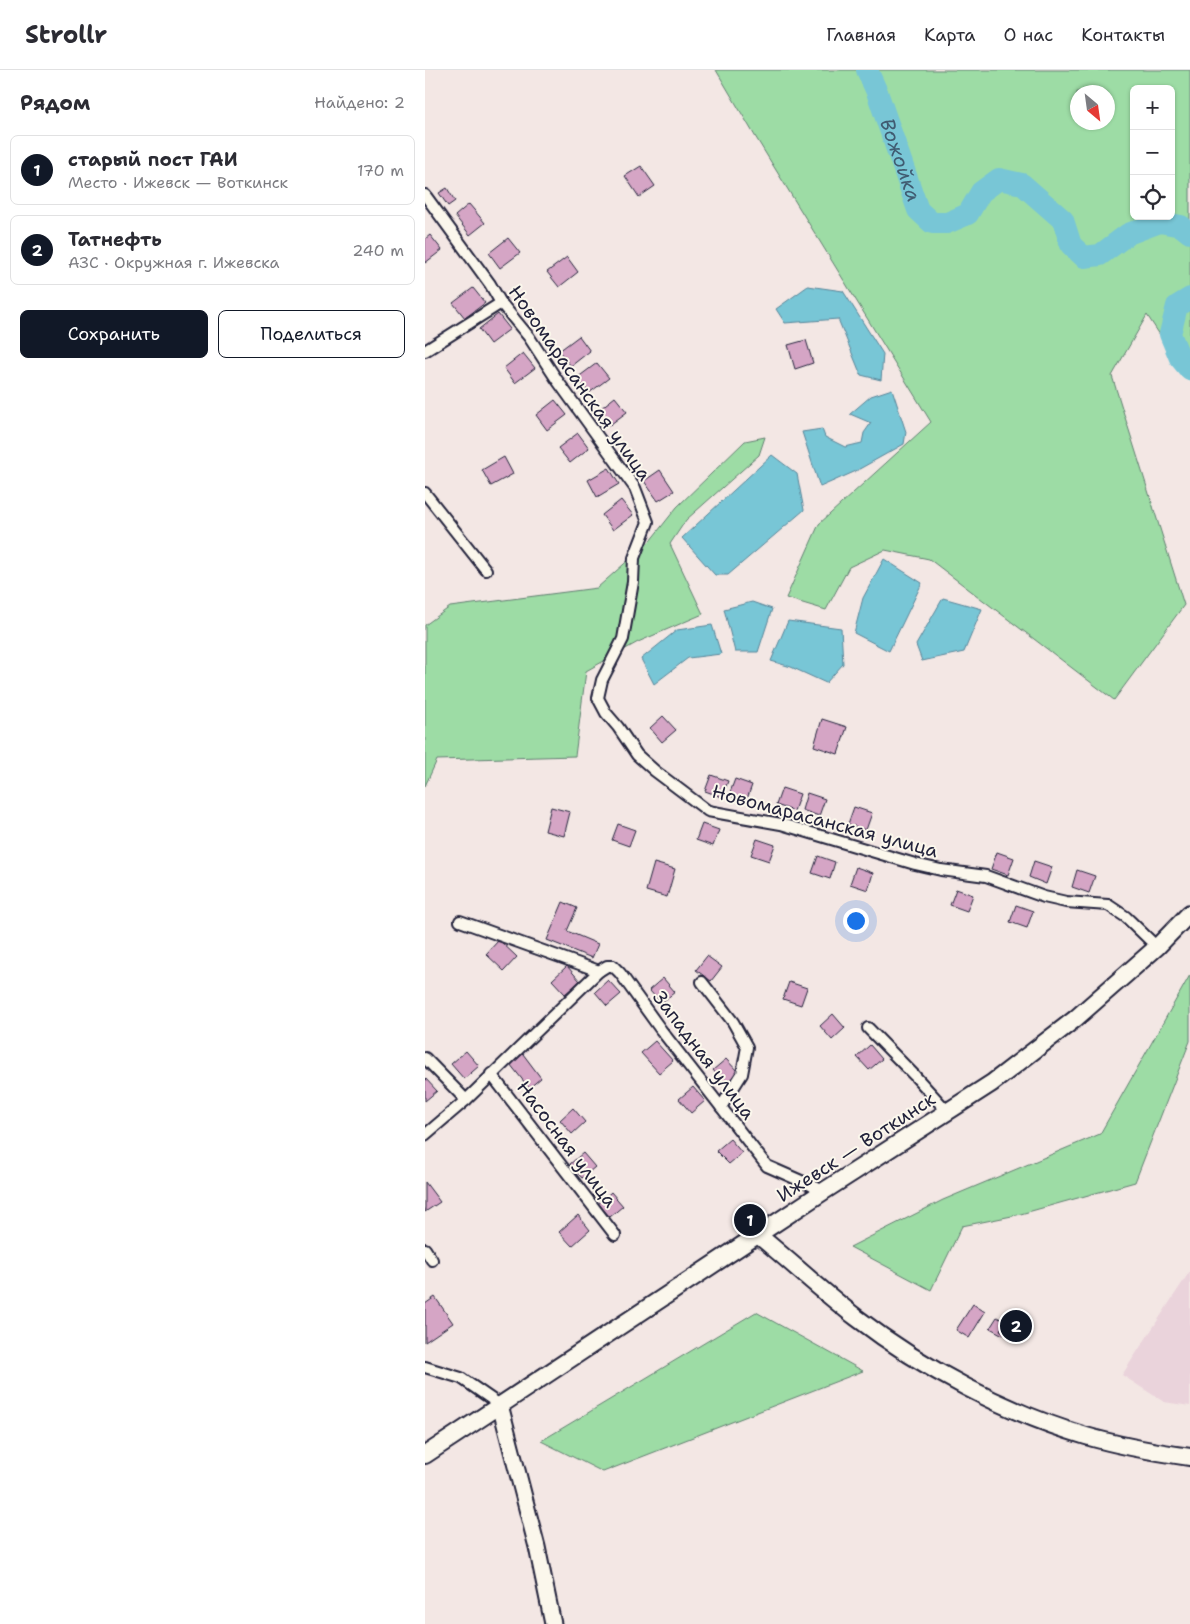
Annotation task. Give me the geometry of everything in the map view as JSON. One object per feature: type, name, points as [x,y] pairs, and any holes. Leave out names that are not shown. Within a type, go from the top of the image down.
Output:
[{"type":"main road","name":"Ижевск — Воткинск","points":[[425,1455],[758,1234],[991,1083],[1075,1019],[1157,947],[1190,913]]},
{"type":"main road","points":[[758,1234],[857,1318],[903,1351],[943,1375],[1012,1408],[1086,1436],[1146,1450],[1190,1457]]},
{"type":"street","name":"Новомарасанская улица","points":[[425,195],[490,284],[501,303],[529,337],[557,380],[635,488],[648,522],[634,558],[633,582],[623,639],[602,680],[598,698],[606,714],[619,727],[637,755],[655,772],[708,811],[781,824],[915,864],[941,870],[986,876],[1044,897],[1066,902],[1108,905],[1125,917],[1157,947]]},
{"type":"street","points":[[425,351],[501,303]]},
{"type":"street","points":[[425,493],[486,570]]},
{"type":"street","points":[[425,1135],[466,1100],[599,971],[460,921]]},
{"type":"street","name":"Западная улица","points":[[599,971],[607,966],[613,966],[621,973],[661,1030],[767,1166],[824,1191]]},
{"type":"street","points":[[702,982],[733,1022],[747,1047],[742,1074],[721,1106]]},
{"type":"street","points":[[868,1028],[947,1111]]},
{"type":"street","points":[[425,1058],[466,1100]]},
{"type":"street","name":"Насосная улица","points":[[491,1074],[615,1235]]},
{"type":"street","points":[[425,1249],[432,1260]]},
{"type":"street","points":[[425,1367],[461,1378],[500,1405],[537,1547],[553,1624]]},
{"type":"shaded area","points":[[1190,1271],[1190,1406],[1164,1402],[1122,1375]]},
{"type":"green space","points":[[716,70],[1190,70],[1190,381],[1147,315],[1112,376],[1184,605],[1114,700],[929,559],[885,550],[849,567],[826,610],[786,598],[819,524],[931,422]]},
{"type":"green space","points":[[765,437],[759,455],[686,520],[670,544],[703,614],[638,642],[586,671],[575,756],[437,760],[425,786],[425,625],[450,607],[597,588],[650,541],[677,507],[745,441]]},
{"type":"green space","points":[[1190,975],[1190,1041],[1135,1182],[1017,1215],[962,1226],[931,1290],[850,1247],[943,1200],[1100,1134]]},
{"type":"green space","points":[[756,1312],[863,1371],[603,1472],[541,1441]]},
{"type":"water","points":[[808,286],[843,291],[883,354],[881,380],[861,375],[838,319],[785,323],[776,309]]},
{"type":"water","points":[[892,389],[906,432],[904,444],[854,472],[820,487],[802,432],[822,429],[825,437],[845,447],[862,443],[864,433],[871,423],[850,414],[871,396]]},
{"type":"water","points":[[772,455],[797,474],[804,510],[728,575],[715,575],[682,538]]},
{"type":"water","points":[[884,559],[922,583],[889,651],[854,633],[863,598]]},
{"type":"water","points":[[943,598],[982,609],[964,652],[922,661],[916,645]]},
{"type":"water","points":[[752,602],[772,609],[758,652],[735,652],[724,609]]},
{"type":"water","points":[[788,621],[841,628],[843,664],[826,683],[791,667],[771,661]]},
{"type":"water","points":[[712,625],[721,654],[688,658],[654,684],[641,659],[677,630]]},
{"type":"building","points":[[641,166],[655,186],[639,197],[625,176]]},
{"type":"building","points":[[447,188],[455,201],[448,206],[439,193]]},
{"type":"building","points":[[469,204],[485,223],[470,235],[455,216]]},
{"type":"building","points":[[430,235],[442,250],[425,263],[425,239]]},
{"type":"building","points":[[508,238],[520,253],[500,268],[489,253]]},
{"type":"building","points":[[567,257],[578,272],[559,287],[547,272]]},
{"type":"building","points":[[473,288],[485,303],[465,318],[453,303]]},
{"type":"building","points":[[498,314],[510,329],[490,344],[479,329]]},
{"type":"building","points":[[579,336],[590,351],[571,366],[559,351]]},
{"type":"building","points":[[806,340],[813,363],[795,369],[788,345]]},
{"type":"building","points":[[523,353],[535,368],[515,383],[504,368]]},
{"type":"building","points":[[597,363],[609,378],[589,393],[577,378]]},
{"type":"building","points":[[615,397],[627,412],[607,427],[596,412]]},
{"type":"building","points":[[555,400],[567,415],[547,430],[536,415]]},
{"type":"building","points":[[578,433],[589,448],[570,463],[558,448]]},
{"type":"building","points":[[504,457],[513,474],[491,486],[482,470]]},
{"type":"building","points":[[609,468],[619,484],[597,497],[588,480]]},
{"type":"building","points":[[660,470],[674,491],[658,501],[644,481]]},
{"type":"building","points":[[621,500],[633,515],[613,530],[602,515]]},
{"type":"building","points":[[663,716],[676,730],[662,742],[650,728]]},
{"type":"building","points":[[822,719],[847,727],[838,754],[814,746]]},
{"type":"building","points":[[711,775],[728,781],[722,797],[705,791]]},
{"type":"building","points":[[735,779],[752,785],[746,802],[729,795]]},
{"type":"building","points":[[782,788],[800,794],[794,811],[776,805]]},
{"type":"building","points":[[807,793],[825,799],[819,816],[802,810]]},
{"type":"building","points":[[551,807],[570,812],[564,836],[545,831]]},
{"type":"building","points":[[854,807],[872,813],[866,830],[848,824]]},
{"type":"building","points":[[618,824],[635,830],[629,846],[612,840]]},
{"type":"building","points":[[702,824],[719,830],[713,846],[696,840]]},
{"type":"building","points":[[757,839],[775,845],[769,861],[751,855]]},
{"type":"building","points":[[997,852],[1014,858],[1008,875],[991,869]]},
{"type":"building","points":[[818,856],[835,862],[830,879],[812,873]]},
{"type":"building","points":[[1034,861],[1052,867],[1046,884],[1029,877]]},
{"type":"building","points":[[654,863],[675,869],[667,897],[646,891]]},
{"type":"building","points":[[856,867],[873,873],[868,890],[850,884]]},
{"type":"building","points":[[1077,870],[1095,876],[1089,893],[1072,887]]},
{"type":"building","points":[[956,889],[973,895],[967,911],[950,905]]},
{"type":"building","points":[[563,902],[577,908],[567,931],[598,944],[592,958],[547,940]]},
{"type":"building","points":[[1016,905],[1033,911],[1027,928],[1010,922]]},
{"type":"building","points":[[499,940],[517,957],[504,971],[486,954]]},
{"type":"building","points":[[707,956],[722,967],[711,981],[696,970]]},
{"type":"building","points":[[567,966],[580,981],[565,994],[552,980]]},
{"type":"building","points":[[663,978],[675,992],[661,1003],[649,990]]},
{"type":"building","points":[[608,980],[621,994],[607,1006],[595,992]]},
{"type":"building","points":[[789,982],[807,988],[801,1005],[783,999]]},
{"type":"building","points":[[833,1014],[845,1028],[832,1040],[820,1026]]},
{"type":"building","points":[[655,1041],[673,1061],[659,1073],[641,1053]]},
{"type":"building","points":[[870,1045],[882,1059],[869,1070],[857,1057]]},
{"type":"building","points":[[466,1051],[479,1066],[464,1079],[451,1064]]},
{"type":"building","points":[[523,1054],[541,1078],[529,1088],[510,1064]]},
{"type":"building","points":[[726,1059],[738,1072],[725,1084],[713,1070]]},
{"type":"building","points":[[425,1078],[437,1091],[425,1101]]},
{"type":"building","points":[[693,1087],[705,1101],[691,1113],[679,1099]]},
{"type":"building","points":[[573,1108],[585,1122],[572,1134],[560,1120]]},
{"type":"building","points":[[730,1139],[742,1153],[729,1164],[716,1151]]},
{"type":"building","points":[[583,1153],[595,1167],[582,1178],[570,1164]]},
{"type":"building","points":[[425,1182],[440,1202],[425,1212]]},
{"type":"building","points":[[611,1192],[623,1206],[610,1217],[598,1204]]},
{"type":"building","points":[[753,1209],[761,1222],[746,1231],[739,1218]]},
{"type":"building","points":[[578,1215],[590,1230],[572,1246],[559,1232]]},
{"type":"building","points":[[435,1297],[453,1323],[425,1342],[425,1304]]},
{"type":"building","points":[[973,1304],[985,1312],[969,1338],[956,1330]]},
{"type":"building","points":[[997,1317],[1009,1324],[1003,1335],[990,1328]]},
{"type":"building","points":[[1007,1319],[1026,1331],[1020,1341],[1000,1330]]},
{"type":"waterway","name":"Вожойка","points":[[867,70],[877,92],[918,210],[932,223],[947,223],[968,214],[981,192],[999,179],[1022,184],[1063,220],[1071,245],[1084,257],[1100,255],[1128,234],[1160,222],[1181,226],[1190,233]]},
{"type":"waterway","name":"Вожойка","points":[[1190,298],[1177,306],[1170,334],[1180,358],[1190,370]]},
{"type":"place","name":"старый пост ГАИ","points":[[750,1220]]},
{"type":"place","name":"Татнефть","points":[[1016,1326]]}]
